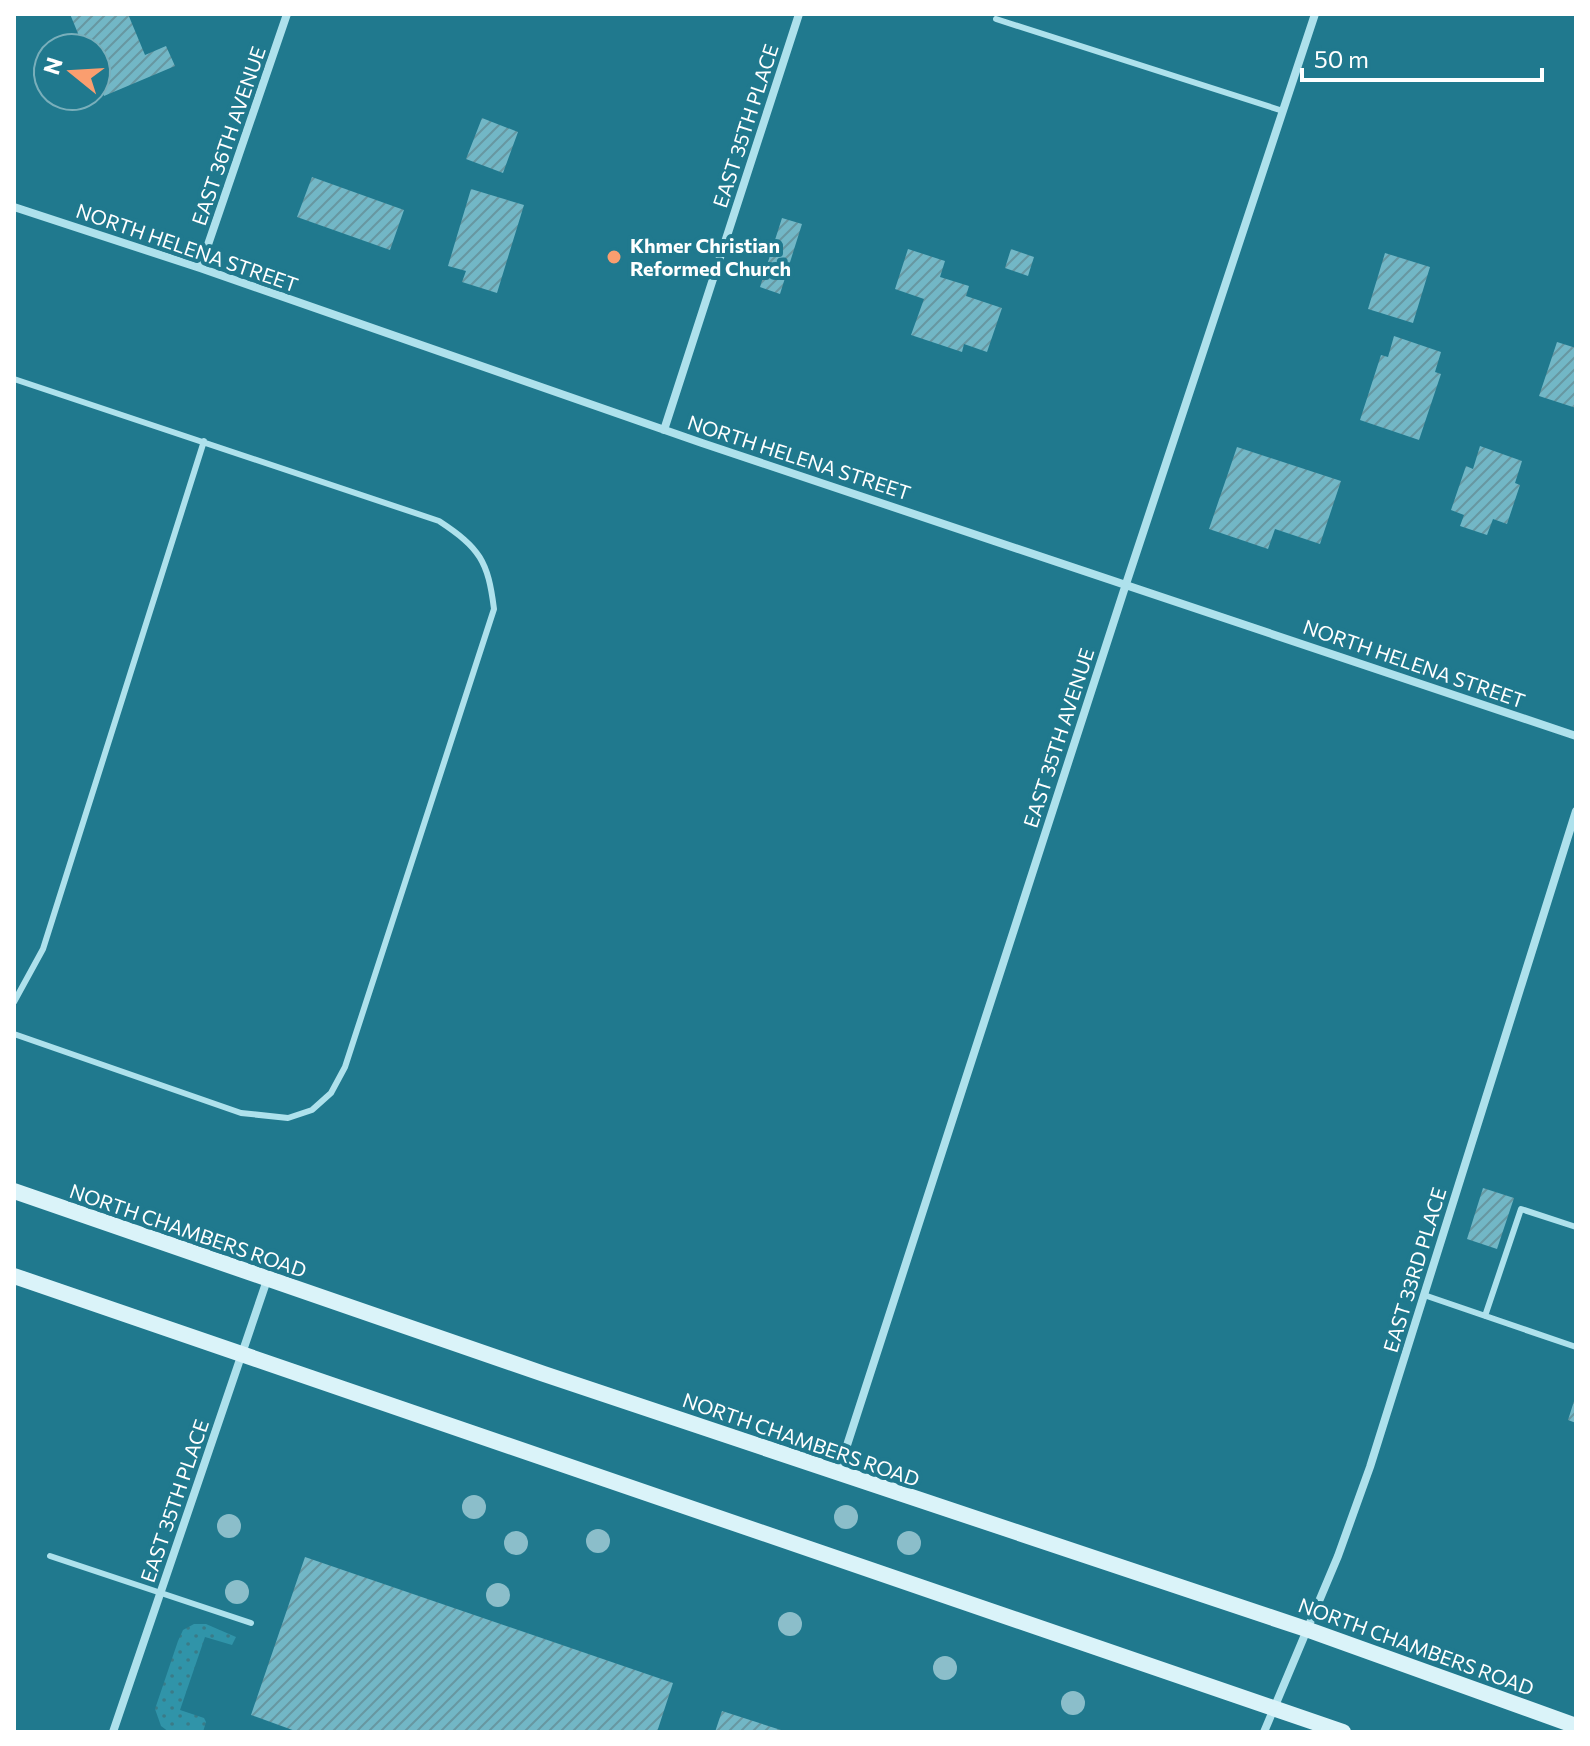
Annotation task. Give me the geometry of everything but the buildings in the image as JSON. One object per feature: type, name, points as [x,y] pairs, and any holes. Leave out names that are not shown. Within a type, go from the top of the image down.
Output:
[{"type":"main road","name":"NORTH CHAMBERS ROAD","points":[[14,1191],[837,1474],[1306,1629],[1576,1726]]},
{"type":"main road","points":[[14,1276],[1343,1732]]},
{"type":"street","name":"EAST 36TH AVENUE","points":[[200,268],[287,14]]},
{"type":"street","name":"EAST 35TH PLACE","points":[[664,430],[799,14]]},
{"type":"street","name":"EAST 35TH AVENUE","points":[[837,1474],[1315,14]]},
{"type":"street","name":"NORTH HELENA STREET","points":[[14,207],[200,268],[664,430],[1576,736]]},
{"type":"street","name":"EAST 33RD PLACE","points":[[1264,1732],[1338,1556],[1370,1467],[1576,811]]},
{"type":"street","name":"EAST 35TH PLACE","points":[[113,1732],[267,1280]]},
{"type":"lane","points":[[996,19],[1283,111]]},
{"type":"lane","points":[[14,379],[439,521],[466,539],[490,573],[494,609],[345,1067],[331,1093],[312,1110],[288,1118],[241,1113],[14,1034]]},
{"type":"lane","points":[[14,1002],[43,949],[204,441]]},
{"type":"lane","points":[[1485,1316],[1521,1209],[1576,1227]]},
{"type":"lane","points":[[1424,1295],[1576,1347]]},
{"type":"lane","points":[[50,1556],[251,1623]]},
{"type":"shaded area","points":[[194,1624],[206,1624],[236,1637],[232,1645],[205,1637],[180,1710],[204,1718],[203,1732],[169,1732],[161,1726],[155,1709],[183,1630]]},
{"type":"place","name":"Khmer Christian Reformed Church","points":[[614,257]]}]
